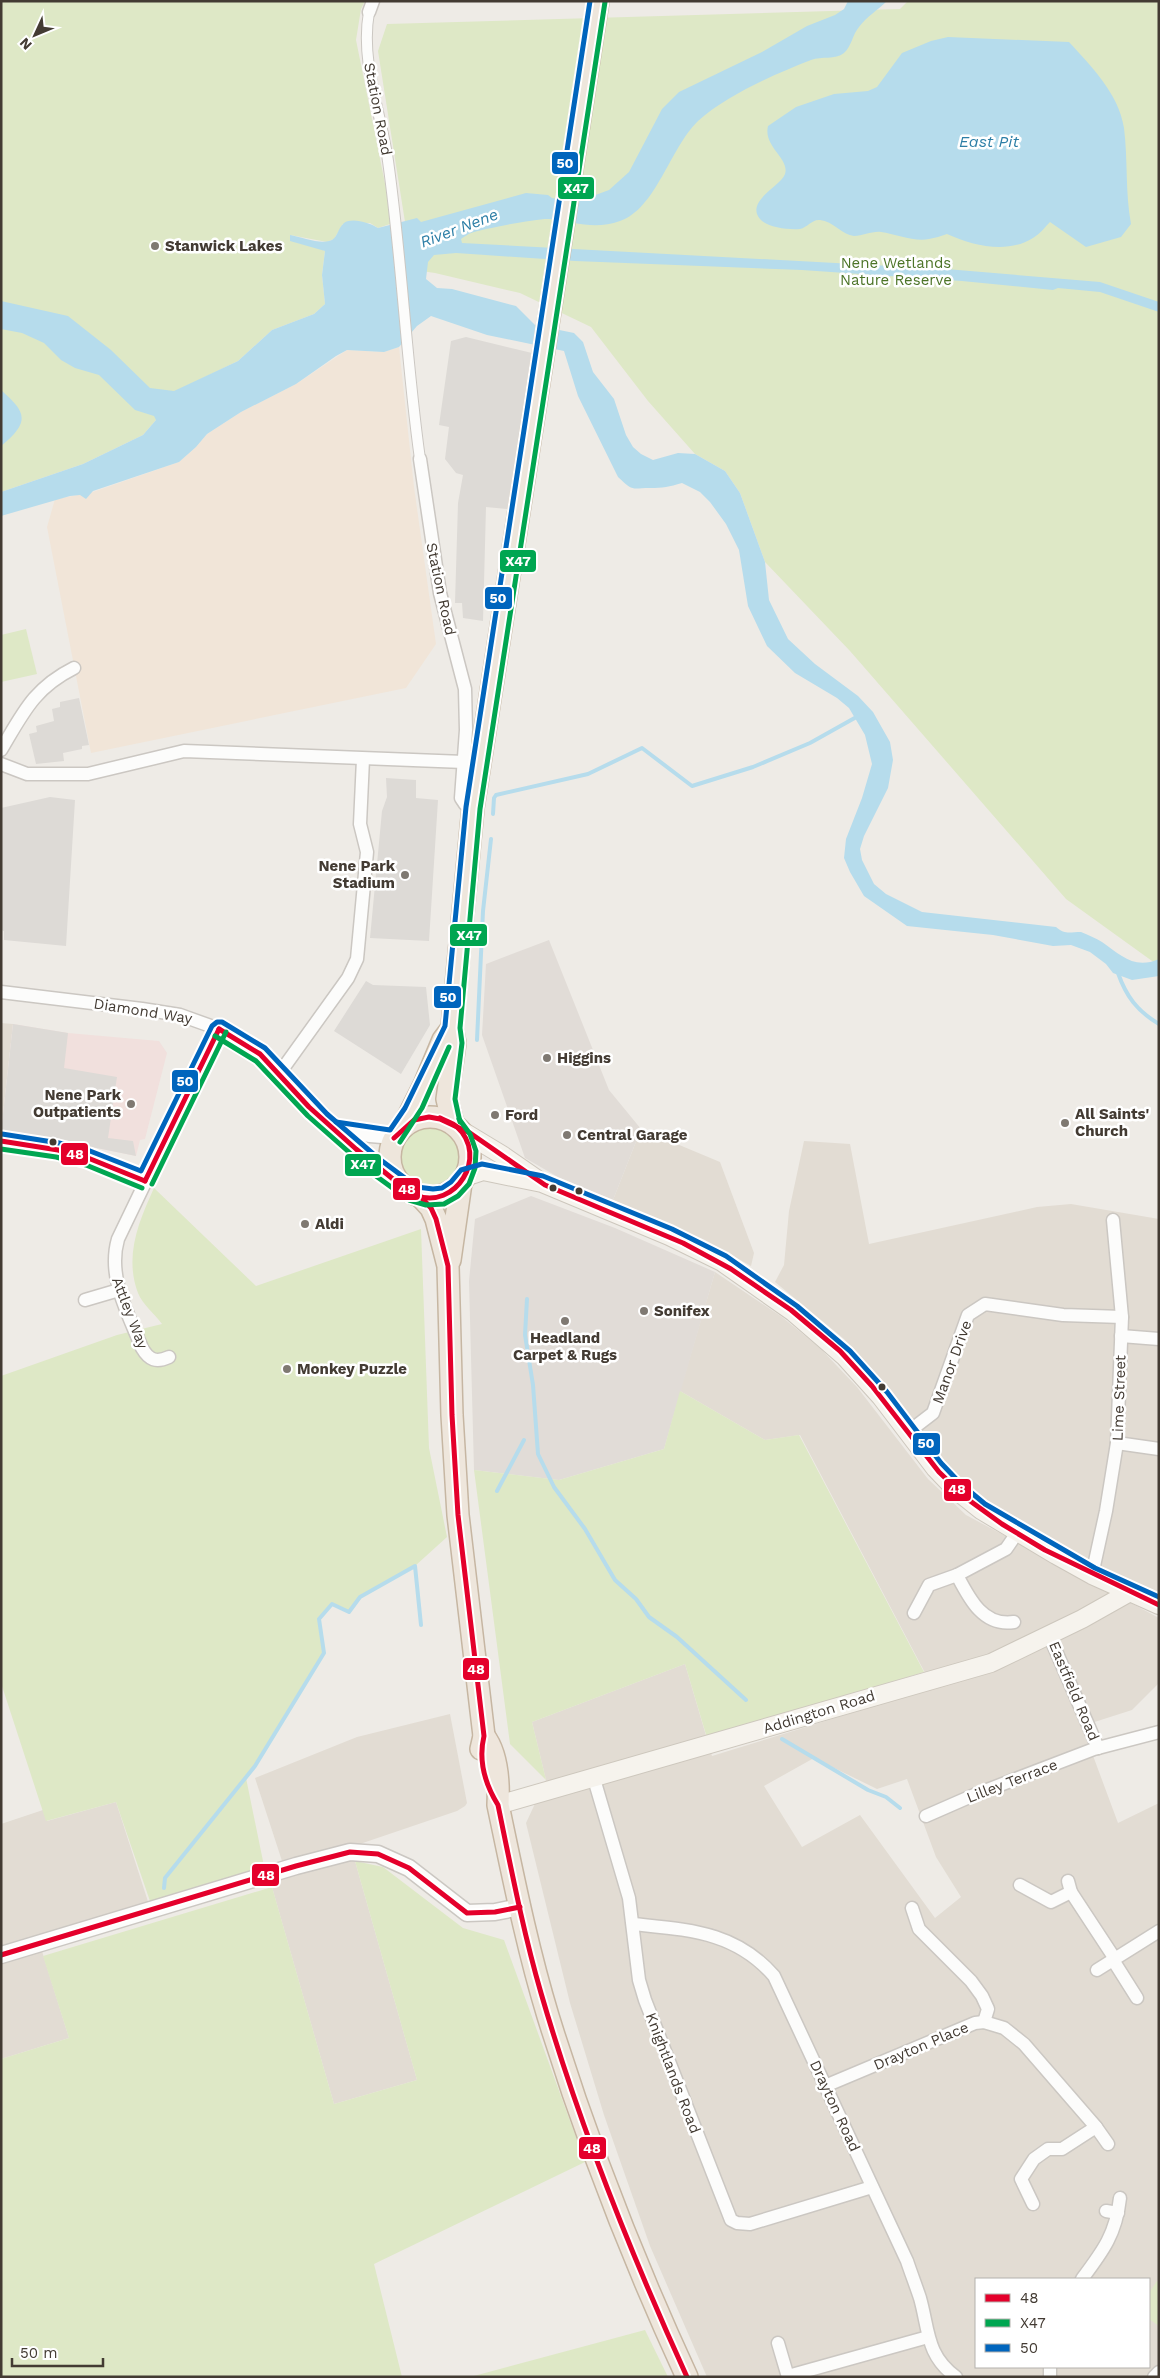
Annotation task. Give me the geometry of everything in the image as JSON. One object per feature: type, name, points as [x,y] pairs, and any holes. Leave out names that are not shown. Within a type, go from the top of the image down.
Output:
[{"type":"highway","points":[[598,1],[473,808],[452,1028],[455,1043],[447,1099],[456,1126],[466,1140],[470,1152],[470,1165],[463,1180],[448,1266],[452,1415],[458,1515],[484,1736],[481,1747],[488,1790],[498,1805],[520,1907],[548,2015],[583,2119],[619,2218],[660,2320],[687,2377]]},
{"type":"highway","points":[[448,1266],[436,1219],[431,1208],[420,1196],[400,1184],[392,1172],[389,1158],[399,1132],[429,1077],[444,1040],[452,1028]]},
{"type":"highway","points":[[399,1132],[413,1120],[430,1117],[442,1119],[456,1126]]},
{"type":"highway","points":[[420,1196],[433,1198],[445,1195],[463,1180]]},
{"type":"main road","points":[[456,1126],[542,1183]]},
{"type":"main road","points":[[463,1180],[483,1171],[542,1183],[669,1236],[722,1262],[793,1312],[845,1357],[881,1397],[907,1433],[956,1490],[981,1510],[1017,1533],[1092,1574],[1159,1605]]},
{"type":"main road","name":"Addington Road","points":[[498,1805],[922,1681],[991,1663],[1130,1592]]},
{"type":"street","name":"Station Road","points":[[371,7],[366,45],[388,159],[395,217],[407,364],[420,459],[440,593],[465,689],[466,730],[461,798],[465,804],[473,808]]},
{"type":"street","points":[[1,750],[22,714],[39,692],[54,678],[74,668]]},
{"type":"street","points":[[1,764],[27,774],[88,774],[184,751],[464,762]]},
{"type":"street","points":[[279,1074],[348,978],[358,959],[367,852],[360,824],[363,759]]},
{"type":"street","name":"Diamond Way","points":[[1,992],[142,1008],[180,1015],[219,1028],[260,1054],[310,1107],[356,1149],[400,1184]]},
{"type":"street","name":"Attley Way","points":[[169,1357],[153,1360],[146,1356],[119,1290],[114,1270],[113,1255],[118,1239],[145,1181],[219,1028]]},
{"type":"street","points":[[335,1129],[370,1136],[399,1132]]},
{"type":"street","points":[[1,1140],[58,1150],[88,1158],[145,1181]]},
{"type":"street","name":"Lime Street","points":[[1092,1574],[1106,1512],[1118,1443],[1122,1317],[1113,1220]]},
{"type":"street","points":[[84,1300],[119,1290]]},
{"type":"street","name":"Manor Drive","points":[[907,1433],[933,1413],[968,1315],[985,1304],[1063,1315],[1122,1317]]},
{"type":"street","points":[[1121,1336],[1159,1339]]},
{"type":"street","points":[[1118,1443],[1159,1449]]},
{"type":"street","points":[[914,1613],[929,1585],[957,1575],[1006,1549],[1017,1533]]},
{"type":"street","points":[[957,1575],[973,1605],[985,1616],[1004,1624],[1014,1622]]},
{"type":"street","name":"Eastfield Road","points":[[1049,1635],[1098,1748]]},
{"type":"street","name":"Lilley Terrace","points":[[926,1816],[974,1795],[1098,1748],[1159,1732]]},
{"type":"street","name":"Knightlands Road","points":[[594,1778],[629,1898],[636,1960],[645,2000],[731,2220],[737,2224],[750,2224],[872,2187]]},
{"type":"street","points":[[1,1955],[296,1866],[350,1852],[378,1854],[409,1868],[467,1913],[495,1912],[520,1907]]},
{"type":"street","points":[[1020,1885],[1051,1902],[1069,1887],[1137,1998]]},
{"type":"street","points":[[912,1908],[919,1928],[933,1945],[952,1960],[982,1996],[988,2010],[984,2022]]},
{"type":"street","name":"Drayton Road","points":[[633,1924],[695,1931],[718,1937],[743,1948],[760,1960],[774,1976],[793,2013],[907,2261],[920,2299],[928,2337],[943,2367],[956,2377]]},
{"type":"street","points":[[1097,1970],[1159,1932]]},
{"type":"street","name":"Drayton Place","points":[[825,2086],[975,2023],[984,2022],[1004,2028],[1024,2044],[1096,2127],[1108,2144]]},
{"type":"street","points":[[1033,2204],[1020,2179],[1034,2159],[1048,2149],[1062,2149],[1096,2127]]},
{"type":"street","points":[[1083,2278],[1110,2240],[1112,2212],[1120,2198]]},
{"type":"street","points":[[778,2343],[788,2376],[928,2337]]},
{"type":"street","points":[[1154,2377],[1159,2372]]},
{"type":"shaded area","points":[[466,337],[532,353],[507,509],[486,507],[483,621],[463,618],[462,603],[455,603],[458,503],[463,475],[456,473],[445,459],[449,427],[439,425],[451,341]]},
{"type":"shaded area","points":[[399,347],[414,487],[436,644],[406,688],[91,753],[47,527],[55,499],[90,493],[179,462],[207,434],[241,412],[296,384],[347,350],[384,352]]},
{"type":"shaded area","points":[[79,698],[89,745],[82,746],[82,749],[63,753],[64,761],[36,764],[29,734],[37,732],[36,726],[54,721],[52,709],[60,707],[60,702]]},
{"type":"shaded area","name":"Nene Park Stadium","points":[[386,778],[416,780],[416,798],[438,800],[429,941],[370,938],[382,811],[387,797]]},
{"type":"shaded area","points":[[50,797],[75,800],[66,946],[4,940],[4,931],[1,930],[1,808]]},
{"type":"shaded area","points":[[549,940],[609,1090],[641,1129],[613,1200],[558,1177],[525,1158],[482,1035],[486,964]]},
{"type":"shaded area","points":[[366,981],[373,985],[426,987],[430,1025],[401,1074],[334,1031]]},
{"type":"shaded area","points":[[1,1023],[13,1024],[1,1132]]},
{"type":"shaded area","points":[[13,1024],[68,1033],[159,1041],[167,1053],[145,1139],[140,1140],[136,1156],[18,1132],[1,1132]]},
{"type":"shaded area","points":[[13,1024],[68,1033],[64,1068],[117,1077],[108,1138],[133,1141],[136,1156],[18,1132],[1,1132]]},
{"type":"shaded area","points":[[641,1129],[720,1162],[754,1253],[751,1266],[705,1240],[613,1200]]},
{"type":"shaded area","points":[[804,1141],[850,1144],[869,1244],[1037,1207],[1071,1204],[1159,1219],[1159,1595],[1082,1566],[992,1513],[940,1460],[888,1387],[844,1339],[775,1282],[784,1265],[789,1211]]},
{"type":"shaded area","points":[[531,1196],[615,1228],[715,1272],[664,1449],[559,1480],[474,1470],[469,1281],[475,1219]]},
{"type":"shaded area","points":[[715,1272],[782,1317],[820,1348],[857,1387],[928,1479],[966,1515],[1159,1618],[1159,1683],[1132,1710],[1082,1726],[1118,1823],[1159,1803],[1159,2377],[707,2377],[650,2246],[604,2115],[570,2003],[526,1823],[546,1780],[532,1722],[685,1664],[712,1756],[933,1688],[800,1435],[765,1440],[680,1391]],"holes":[[[814,1758],[877,1789],[907,1779],[936,1857],[961,1897],[935,1918],[860,1815],[802,1847],[764,1786]]]},
{"type":"shaded area","points":[[450,1714],[467,1803],[465,1806],[457,1811],[351,1847],[417,2080],[334,2104],[272,1887],[282,1861],[255,1778],[357,1737]]},
{"type":"shaded area","points":[[116,1802],[151,1911],[40,1945],[69,2038],[1,2059],[1,1824],[43,1810],[47,1821]]},
{"type":"green space","name":"Stanwick Lakes","points":[[1,1],[365,1],[361,9],[356,40],[393,223],[378,228],[370,223],[343,224],[334,239],[327,242],[290,235],[325,251],[322,275],[325,304],[314,314],[272,330],[238,361],[174,392],[156,420],[143,435],[83,464],[1,492]]},
{"type":"green space","name":"Nene Wetlands Nature Reserve","points":[[908,1],[1159,1],[1159,966],[1066,899],[850,651],[765,562],[740,493],[725,471],[695,454],[648,401],[591,327],[520,293],[435,273],[408,269],[405,222],[378,51],[387,24],[900,9]]},
{"type":"green space","points":[[26,629],[37,674],[1,682],[1,635]]},
{"type":"green space","points":[[429,1126],[441,1129],[451,1135],[457,1145],[460,1157],[457,1169],[451,1179],[441,1185],[429,1188],[417,1185],[407,1179],[401,1169],[398,1157],[401,1145],[407,1135],[417,1129]]},
{"type":"green space","points":[[154,1188],[256,1286],[421,1229],[429,1448],[447,1537],[415,1566],[360,1597],[349,1612],[332,1604],[319,1619],[324,1653],[246,1778],[264,1866],[151,1904],[116,1802],[46,1821],[1,1683],[1,1376],[117,1335],[162,1324],[140,1297],[132,1266],[135,1239],[143,1213]]},
{"type":"green space","points":[[680,1391],[765,1440],[799,1435],[924,1672],[707,1738],[685,1664],[532,1722],[546,1780],[510,1744],[474,1470],[559,1480],[664,1449]]},
{"type":"green space","points":[[355,1861],[383,1867],[463,1928],[504,1940],[585,2162],[374,2264],[402,2377],[1,2377],[1,2059],[69,2038],[43,1956],[272,1887],[334,2104],[417,2080]]},
{"type":"green space","points":[[1157,2281],[1159,2282],[1159,2326],[1150,2320],[1150,2292]]},
{"type":"green space","points":[[645,2330],[668,2377],[470,2377]]},
{"type":"water","name":"River Nene","points":[[848,1],[887,1],[862,23],[844,53],[811,60],[767,79],[723,102],[698,121],[679,146],[653,191],[633,214],[620,221],[602,225],[549,219],[523,222],[471,233],[461,239],[462,243],[946,269],[1100,282],[1159,302],[1159,312],[1100,292],[1058,288],[1053,290],[962,281],[802,270],[575,261],[456,253],[434,255],[428,262],[426,279],[437,288],[452,289],[516,306],[535,325],[574,333],[583,342],[593,372],[614,399],[626,435],[633,447],[641,454],[653,460],[678,453],[695,454],[725,471],[740,493],[765,562],[769,600],[788,639],[815,664],[858,696],[873,712],[890,742],[893,760],[888,788],[864,836],[860,849],[862,860],[874,884],[886,894],[922,912],[1056,927],[1062,931],[1081,932],[1100,941],[1128,960],[1142,963],[1159,959],[1159,976],[1132,980],[1113,973],[1106,964],[1090,952],[1071,945],[1053,946],[993,935],[907,926],[864,896],[844,858],[846,839],[862,798],[872,764],[865,735],[849,708],[837,698],[795,673],[767,646],[748,606],[739,550],[726,524],[710,502],[700,492],[682,483],[662,487],[636,488],[630,487],[618,477],[578,396],[564,351],[487,335],[431,316],[417,326],[399,347],[384,352],[347,350],[336,356],[296,384],[241,412],[207,434],[179,462],[93,491],[86,499],[80,495],[70,496],[1,516],[1,492],[83,464],[143,435],[156,420],[154,416],[135,410],[99,375],[75,368],[61,360],[44,343],[22,333],[1,329],[1,301],[68,316],[111,350],[150,388],[174,391],[238,361],[272,330],[314,314],[325,304],[322,275],[325,251],[290,241],[290,235],[325,242],[332,240],[347,221],[361,221],[378,228],[417,218],[421,222],[526,193],[548,195],[552,198],[564,200],[582,200],[609,190],[629,172],[662,109],[679,92],[762,52],[807,26],[835,15],[844,9]]},
{"type":"water","name":"East Pit","points":[[948,37],[1069,42],[1086,61],[1110,92],[1121,116],[1124,128],[1131,224],[1121,237],[1086,247],[1050,222],[1036,236],[1023,243],[1013,246],[990,247],[968,242],[947,234],[923,240],[881,232],[854,236],[820,220],[800,229],[785,229],[763,222],[760,219],[757,206],[760,200],[782,179],[786,168],[769,140],[768,126],[796,107],[834,94],[868,91],[877,87],[902,53],[931,41]]},
{"type":"water","points":[[1,390],[16,405],[22,418],[17,430],[1,446]]},
{"type":"waterway","points":[[493,814],[494,798],[496,795],[588,774],[642,748],[692,786],[753,767],[810,743],[860,715]]},
{"type":"waterway","points":[[477,1040],[483,911],[491,839]]},
{"type":"waterway","points":[[1118,973],[1133,1002],[1144,1014],[1159,1024]]},
{"type":"waterway","points":[[527,1299],[525,1335],[533,1385],[538,1454],[554,1487],[585,1529],[615,1580],[636,1599],[649,1617],[677,1637],[746,1700]]},
{"type":"waterway","points":[[497,1491],[524,1440]]},
{"type":"waterway","points":[[164,1888],[165,1878],[255,1766],[324,1653],[319,1619],[332,1604],[349,1612],[360,1597],[415,1566],[421,1625]]},
{"type":"waterway","points":[[782,1739],[868,1790],[886,1797],[900,1808]]},
{"type":"transit line","name":"50","points":[[336,1122],[390,1130],[405,1108],[445,1026],[466,807],[590,1]]},
{"type":"transit line","name":"X47","points":[[460,1122],[455,1099],[462,1043],[460,1028],[480,809],[605,2]]},
{"type":"transit line","name":"50","points":[[2,1134],[59,1143],[90,1151],[141,1171],[212,1026],[217,1022],[222,1022],[265,1048],[327,1114],[378,1158],[417,1187],[442,1188],[451,1182],[461,1170],[482,1164],[543,1176],[672,1229],[726,1256],[797,1306],[850,1351],[887,1392],[941,1463],[961,1484],[985,1504],[1095,1568],[1159,1597]]},
{"type":"transit line","name":"48","points":[[219,1029],[260,1054],[309,1107],[356,1149],[404,1188],[420,1196],[431,1208],[436,1219],[448,1266],[452,1415],[458,1515],[484,1736],[482,1763],[489,1789],[498,1805],[535,1970],[572,2091],[645,2283],[687,2377]]},
{"type":"transit line","name":"48","points":[[145,1181],[219,1029]]},
{"type":"transit line","name":"X47","points":[[152,1184],[226,1032]]},
{"type":"transit line","name":"X47","points":[[215,1036],[256,1061],[308,1116],[376,1176],[409,1200],[426,1205],[444,1204],[458,1196],[469,1184],[475,1168],[476,1151],[470,1134],[459,1119]]},
{"type":"transit line","name":"X47","points":[[400,1142],[422,1108],[449,1047]]},
{"type":"transit line","name":"48","points":[[394,1138],[414,1120],[429,1117],[440,1119],[470,1133],[545,1185],[683,1243],[731,1269],[791,1310],[840,1351],[872,1386],[939,1472],[966,1498],[1002,1524],[1045,1550],[1159,1605]]},
{"type":"transit line","name":"48","points":[[396,1181],[412,1194],[430,1198],[443,1195],[455,1188],[463,1178],[469,1165],[470,1152],[466,1139],[457,1127],[440,1118]]},
{"type":"transit line","name":"48","points":[[1,1141],[58,1150],[88,1158],[145,1181]]},
{"type":"transit line","name":"X47","points":[[1,1149],[56,1157],[86,1165],[142,1188]]},
{"type":"transit line","name":"48","points":[[1,1955],[296,1866],[350,1852],[378,1854],[409,1868],[467,1913],[495,1912],[520,1907]]},
{"type":"place","name":"Stanwick Lakes","points":[[155,246]]},
{"type":"place","name":"Nene Park Stadium","points":[[405,875]]},
{"type":"place","name":"Higgins","points":[[547,1058]]},
{"type":"place","name":"Nene Park Outpatients","points":[[131,1104]]},
{"type":"place","name":"Ford","points":[[495,1115]]},
{"type":"place","name":"All Saints' Church","points":[[1065,1123]]},
{"type":"place","name":"Central Garage","points":[[567,1135]]},
{"type":"place","name":"Aldi","points":[[305,1224]]},
{"type":"place","name":"Sonifex","points":[[644,1311]]},
{"type":"place","name":"Headland Carpet & Rugs","points":[[565,1321]]},
{"type":"place","name":"Monkey Puzzle","points":[[287,1369]]}]
